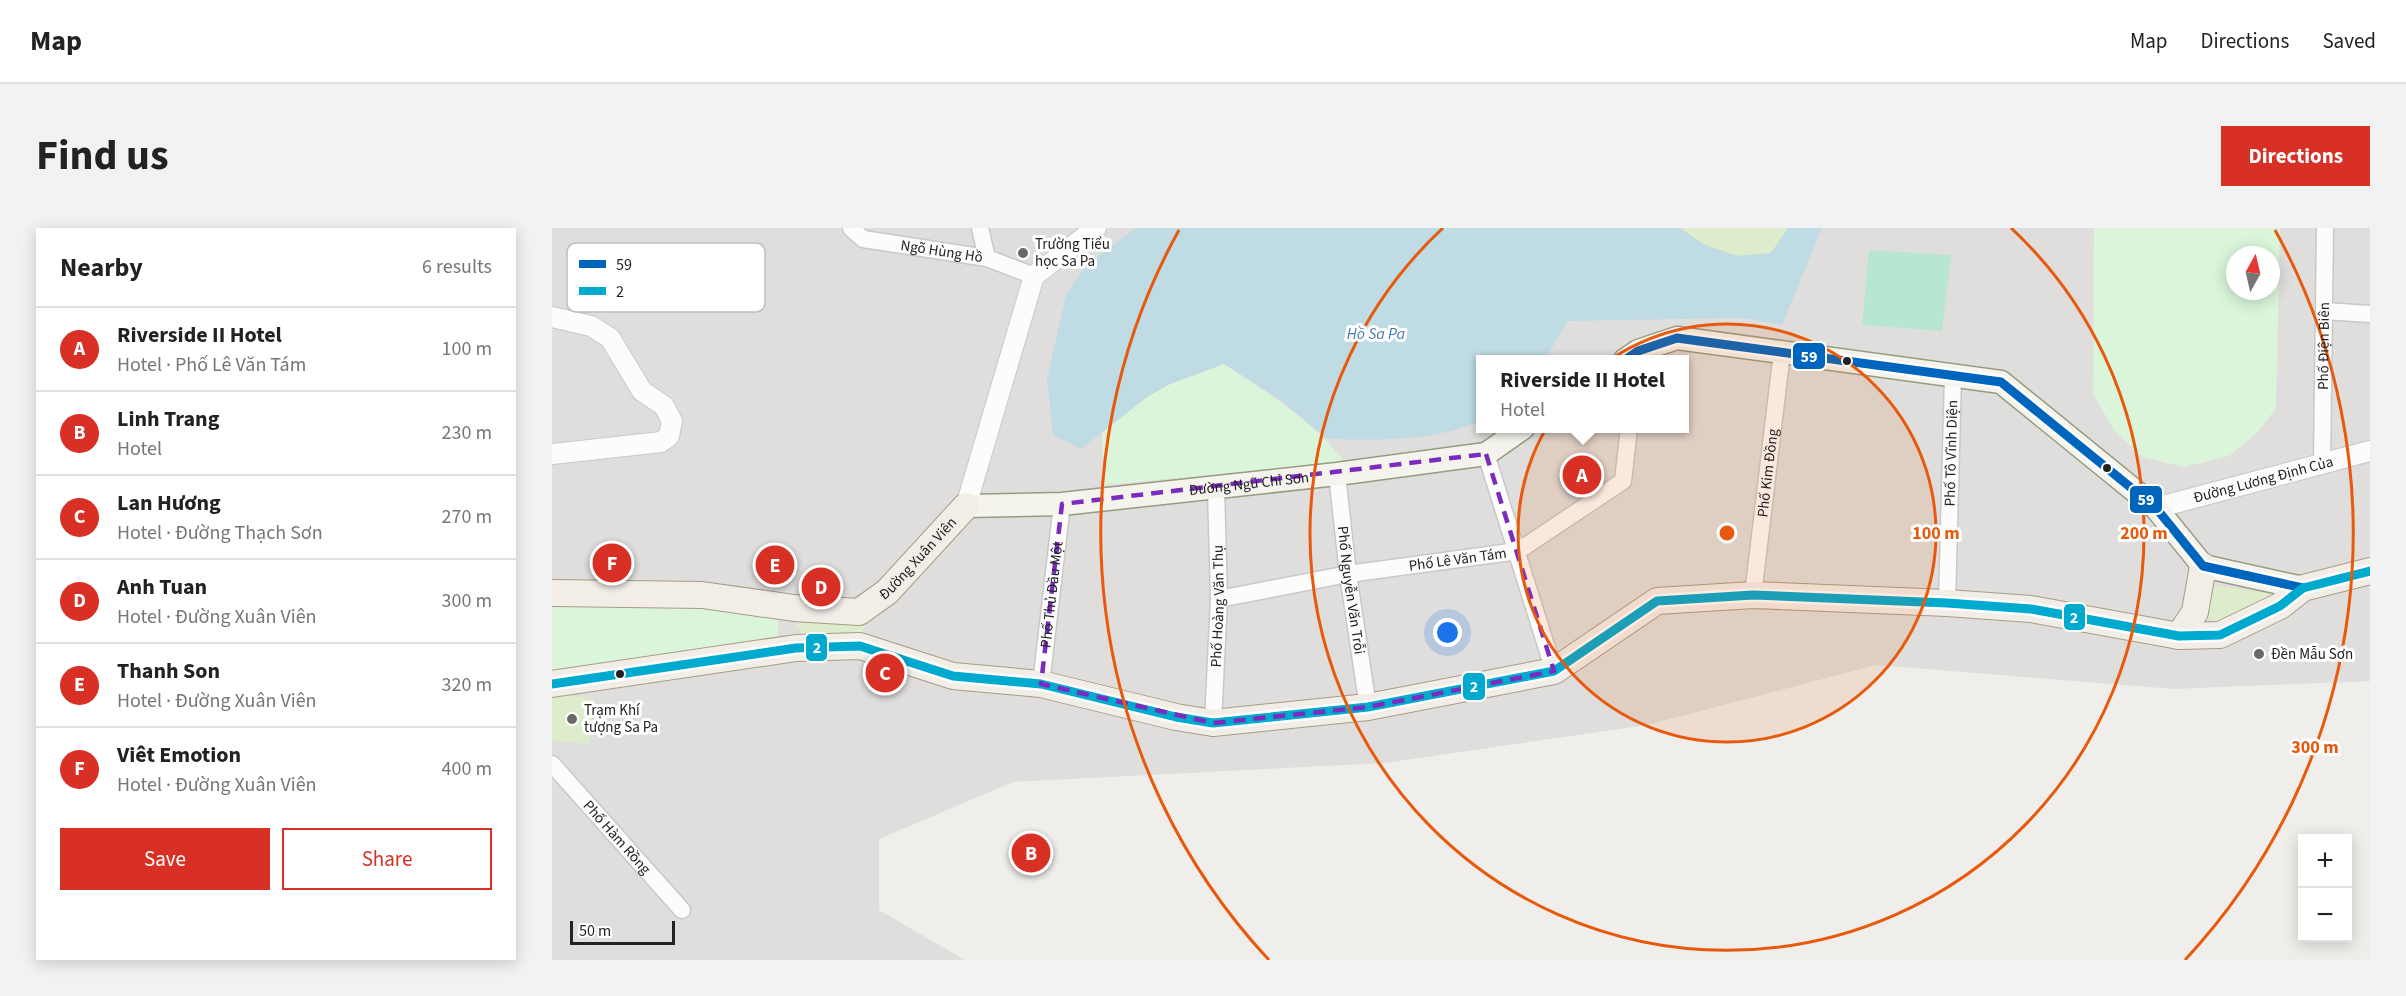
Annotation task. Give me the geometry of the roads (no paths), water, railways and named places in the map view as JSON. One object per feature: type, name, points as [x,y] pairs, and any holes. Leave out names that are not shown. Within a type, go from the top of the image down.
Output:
[{"type":"main road","points":[[1638,355],[1677,339],[2001,382],[2156,508],[2203,566],[2303,588]]},
{"type":"main road","name":"Đường Ngũ Chỉ Sơn","points":[[966,506],[1062,504],[1337,474],[1486,454],[1517,433]]},
{"type":"main road","name":"Đường Xuân Viên","points":[[552,593],[702,595],[794,608],[859,612],[887,592],[966,506]]},
{"type":"main road","points":[[2179,636],[2195,612],[2203,566]]},
{"type":"main road","points":[[552,684],[796,648],[860,646],[953,676],[1041,684],[1176,717],[1213,723],[1368,707],[1554,671],[1657,601],[1753,595],[1947,603],[2031,609],[2179,636],[2220,635],[2280,606],[2303,588],[2370,571]]},
{"type":"main road","points":[[794,608],[786,629],[796,648]]},
{"type":"street","name":"Ngõ Hùng Hồ","points":[[851,228],[863,239],[987,258],[1034,276]]},
{"type":"street","points":[[980,228],[987,258]]},
{"type":"street","points":[[1034,276],[1096,228]]},
{"type":"street","name":"Phố Điện Biên","points":[[2322,463],[2325,228]]},
{"type":"street","name":"Đường Xuân Viên","points":[[966,506],[1034,276]]},
{"type":"street","points":[[2324,311],[2370,314]]},
{"type":"street","points":[[552,317],[591,326],[610,338],[642,391],[664,406],[672,421],[669,436],[661,442],[552,454]]},
{"type":"street","name":"Phố Kim Đồng","points":[[1753,595],[1782,352]]},
{"type":"street","name":"Phố Tô Vĩnh Diện","points":[[1947,603],[1953,375]]},
{"type":"street","name":"Phố Lê Văn Tám","points":[[1219,599],[1348,574],[1518,551],[1623,481],[1629,433]]},
{"type":"street","name":"Đường Lương Định Của","points":[[2156,508],[2370,451]]},
{"type":"street","points":[[1486,454],[1554,671]]},
{"type":"street","name":"Phố Nguyễn Văn Trỗi","points":[[1337,474],[1348,574],[1368,707]]},
{"type":"street","name":"Phố Hoàng Văn Thụ","points":[[1213,723],[1219,599],[1216,489]]},
{"type":"street","name":"Phố Thủ Dầu Một","points":[[1041,684],[1062,504]]},
{"type":"street","name":"Phố Hàm Rồng","points":[[552,764],[682,910]]},
{"type":"water","name":"Hồ Sa Pa","points":[[1136,228],[1680,228],[1703,244],[1737,256],[1771,253],[1788,228],[1822,228],[1782,325],[1742,318],[1568,321],[1547,355],[1476,355],[1476,423],[1443,433],[1366,440],[1327,439],[1282,401],[1224,364],[1170,384],[1147,397],[1081,449],[1053,435],[1047,379],[1066,295],[1086,265]]},
{"type":"place","name":"Trường Tiểu học Sa Pa","points":[[1023,253]]},
{"type":"place","name":"Riverside II Hotel","points":[[1582,475]]},
{"type":"place","name":"Viêt Emotion","points":[[612,563]]},
{"type":"place","name":"Thanh Son","points":[[775,565]]},
{"type":"place","name":"Anh Tuan","points":[[821,587]]},
{"type":"place","name":"Đền Mẫu Sơn","points":[[2259,654]]},
{"type":"place","name":"Lan Hương","points":[[885,673]]},
{"type":"place","name":"Trạm Khí tượng Sa Pa","points":[[572,719]]},
{"type":"place","name":"Linh Trang","points":[[1031,853]]}]
